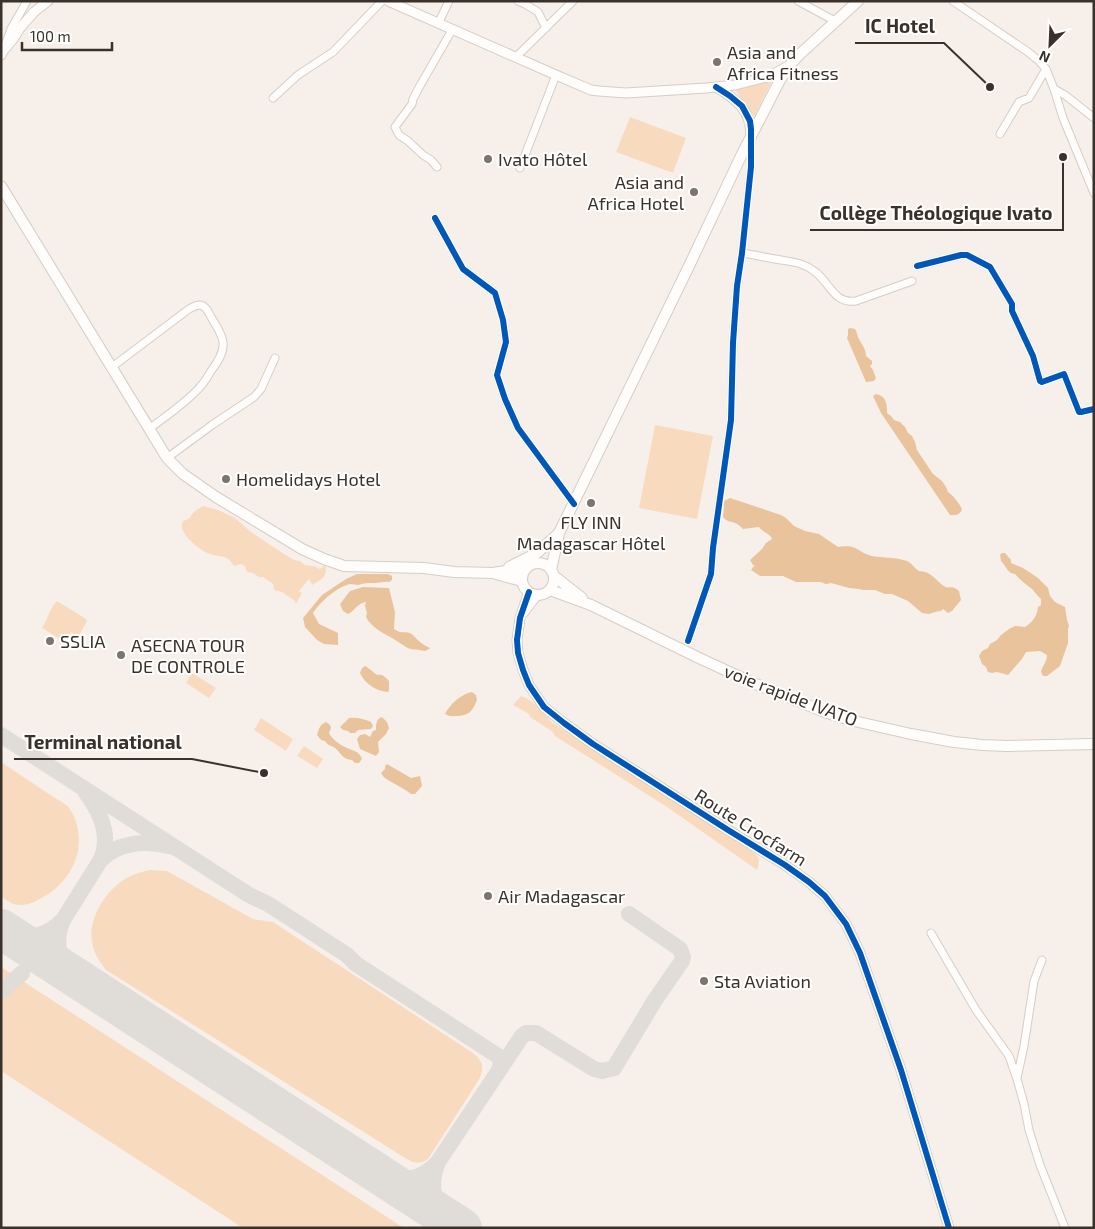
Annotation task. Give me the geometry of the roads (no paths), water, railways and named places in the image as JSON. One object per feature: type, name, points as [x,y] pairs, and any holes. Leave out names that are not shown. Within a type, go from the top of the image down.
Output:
[{"type":"main road","points":[[560,533],[523,574],[522,581],[525,588],[533,594],[544,594],[550,590],[553,584],[552,573],[560,533],[756,126],[790,65],[858,1]]},
{"type":"main road","points":[[1,186],[167,458],[194,483],[277,535],[324,559],[344,566],[424,568],[454,572],[493,573],[539,563],[546,565],[552,573],[590,605]]},
{"type":"main road","points":[[493,573],[510,567],[537,553],[560,533]]},
{"type":"main road","points":[[493,573],[522,581]]},
{"type":"main road","points":[[550,590],[590,605]]},
{"type":"main road","name":"voie rapide IVATO","points":[[590,605],[751,682],[827,713],[854,721],[911,734],[982,745],[1094,744]]},
{"type":"street","points":[[2,53],[11,28],[27,1]]},
{"type":"street","points":[[2,53],[34,12],[48,1]]},
{"type":"street","points":[[273,98],[298,76],[334,52],[382,1]]},
{"type":"street","points":[[388,1],[591,90],[626,93],[716,87],[770,76],[790,65]]},
{"type":"street","points":[[438,24],[449,1]]},
{"type":"street","points":[[518,1],[538,12],[546,28]]},
{"type":"street","points":[[516,57],[573,1]]},
{"type":"street","points":[[798,1],[835,21]]},
{"type":"street","points":[[953,1],[1039,60],[1046,69],[1063,118],[1094,193]]},
{"type":"street","points":[[437,168],[431,160],[422,155],[399,135],[395,127],[412,104],[421,84],[452,30]]},
{"type":"street","points":[[1000,134],[1019,102],[1029,98],[1046,69]]},
{"type":"street","points":[[520,168],[556,76]]},
{"type":"street","points":[[688,640],[711,574],[731,420],[737,286],[751,167],[750,120],[742,106],[716,87]]},
{"type":"street","points":[[1054,89],[1065,95],[1094,118]]},
{"type":"street","points":[[435,218],[463,269],[495,293],[503,320],[506,342],[497,375],[504,399],[518,428],[574,504]]},
{"type":"street","points":[[742,253],[804,265],[818,273],[836,296],[850,302],[912,280]]},
{"type":"street","points":[[916,266],[967,255],[990,268],[1012,304],[1012,311],[1033,356],[1040,381],[1042,382],[1064,374],[1079,412],[1094,409]]},
{"type":"street","points":[[112,367],[197,304],[203,305],[208,311],[223,339],[224,346],[220,356],[201,386],[150,429]]},
{"type":"street","points":[[167,458],[254,397],[261,389],[275,358]]},
{"type":"street","name":"Route Crocfarm","points":[[533,594],[520,618],[517,640],[518,653],[529,685],[544,707],[593,744],[785,865],[825,896],[840,914],[860,953],[901,1070],[949,1228]]},
{"type":"street","points":[[930,933],[976,1010],[1008,1056],[1024,1104],[1028,1130],[1065,1228]]},
{"type":"street","points":[[1017,1079],[1034,981],[1042,960]]},
{"type":"place","name":"Asia and Africa Fitness","points":[[717,62]]},
{"type":"place","name":"IC Hotel","points":[[990,87]]},
{"type":"place","name":"Collège Théologique Ivato","points":[[1063,157]]},
{"type":"place","name":"Ivato Hôtel","points":[[488,159]]},
{"type":"place","name":"Asia and Africa Hotel","points":[[694,192]]},
{"type":"place","name":"Homelidays Hotel","points":[[226,479]]},
{"type":"place","name":"FLY INN Madagascar Hôtel","points":[[591,503]]},
{"type":"place","name":"SSLIA","points":[[50,641]]},
{"type":"place","name":"ASECNA TOUR DE CONTROLE","points":[[121,655]]},
{"type":"place","name":"Terminal national","points":[[264,773]]},
{"type":"place","name":"Air Madagascar","points":[[488,896]]},
{"type":"place","name":"Sta Aviation","points":[[704,981]]}]
